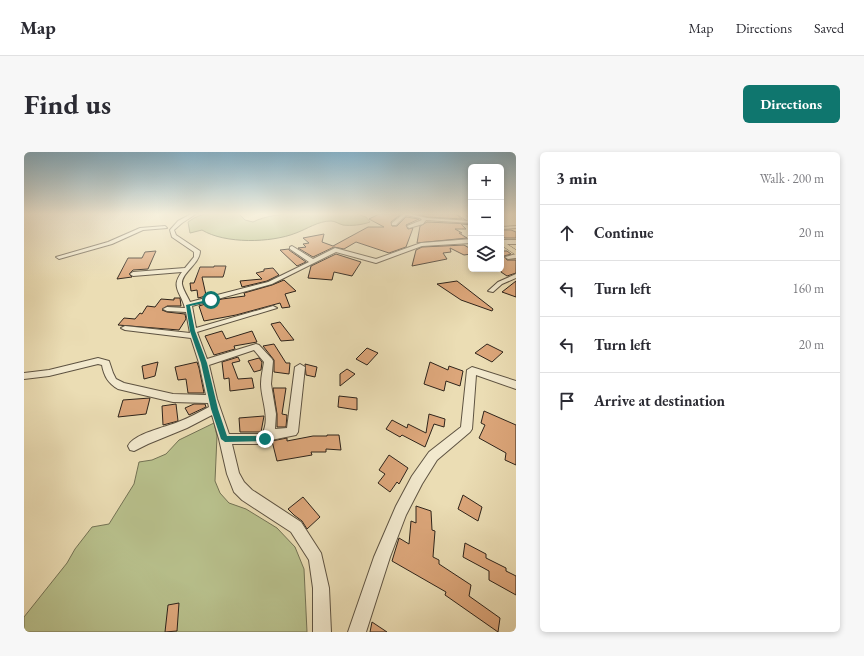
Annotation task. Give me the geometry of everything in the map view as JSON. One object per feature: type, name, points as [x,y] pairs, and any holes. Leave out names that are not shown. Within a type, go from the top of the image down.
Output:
[{"type":"main road","points":[[504,244],[513,248],[516,253]]},
{"type":"street","points":[[59,257],[110,243],[125,236]]},
{"type":"street","points":[[175,236],[197,251],[196,258],[180,279],[179,285],[188,308],[194,333],[204,363],[213,404],[225,439],[233,474],[239,487],[247,495],[296,527],[316,558],[321,588],[322,632]]},
{"type":"street","points":[[167,309],[188,308],[270,283],[335,250],[375,264],[421,245],[468,241]]},
{"type":"street","points":[[504,242],[516,242]]},
{"type":"street","points":[[292,248],[313,262]]},
{"type":"street","points":[[508,257],[516,256]]},
{"type":"street","points":[[132,274],[188,270]]},
{"type":"street","points":[[491,291],[500,283],[516,276]]},
{"type":"street","points":[[125,328],[194,333],[273,308]]},
{"type":"street","points":[[204,363],[256,347],[269,362],[266,388],[272,426],[269,435],[265,439],[258,440],[225,439]]},
{"type":"street","points":[[24,376],[49,373],[98,361],[106,363],[108,373],[113,381],[121,386],[173,398],[213,404]]},
{"type":"street","points":[[269,435],[292,432],[300,367]]},
{"type":"street","points":[[357,632],[385,551],[401,512],[418,480],[433,456],[466,429],[472,370],[516,385]]},
{"type":"street","points":[[134,446],[144,440],[184,425],[213,404]]},
{"type":"green space","points":[[217,236],[284,236],[261,240],[235,240]]},
{"type":"green space","points":[[214,423],[217,436],[215,481],[220,493],[229,503],[246,509],[277,528],[295,547],[304,569],[307,632],[24,632],[24,617],[67,563],[75,549],[92,527],[109,524],[134,484],[139,462],[152,460],[166,454],[179,440]]},
{"type":"building","points":[[311,236],[323,236],[322,242],[333,246],[351,236],[410,236],[406,247],[389,253],[356,242],[344,249],[334,247],[313,257],[298,248],[306,247],[303,244],[309,243],[303,238]]},
{"type":"building","points":[[418,236],[464,236],[467,238],[417,243]]},
{"type":"building","points":[[504,236],[516,236],[516,238],[505,238]]},
{"type":"building","points":[[464,245],[468,247],[468,254],[464,255],[450,248],[451,252],[443,253],[447,259],[412,266],[416,250],[422,247]]},
{"type":"building","points":[[289,249],[306,262],[297,266],[280,250]]},
{"type":"building","points":[[156,251],[148,269],[133,270],[129,274],[132,277],[117,279],[128,258],[142,258],[145,252]]},
{"type":"building","points":[[504,251],[507,251],[511,254],[504,256]]},
{"type":"building","points":[[336,254],[361,262],[352,276],[334,272],[332,280],[308,278],[311,266]]},
{"type":"building","points":[[504,256],[507,260],[516,260],[516,273],[507,276],[501,272],[504,272]]},
{"type":"building","points":[[226,266],[223,277],[202,277],[206,295],[210,295],[198,298],[197,290],[191,291],[190,283],[194,283],[200,267]]},
{"type":"building","points":[[273,268],[279,275],[267,281],[242,287],[240,281],[262,279],[256,273],[264,271],[264,269]]},
{"type":"building","points":[[284,280],[296,291],[285,294],[290,307],[282,308],[280,303],[236,315],[204,321],[199,306],[222,299],[245,296],[244,293]]},
{"type":"building","points":[[457,281],[493,309],[492,311],[461,300],[437,284]]},
{"type":"building","points":[[516,281],[516,297],[502,292]]},
{"type":"building","points":[[174,298],[180,298],[181,306],[167,306],[162,310],[185,314],[186,319],[179,330],[118,325],[124,318],[135,319],[140,313],[142,314],[147,306],[155,307],[161,299],[174,300]]},
{"type":"building","points":[[280,322],[294,340],[281,341],[271,324]]},
{"type":"building","points":[[222,331],[226,339],[252,331],[257,342],[234,346],[235,349],[214,355],[205,336]]},
{"type":"building","points":[[274,344],[286,363],[290,363],[289,374],[274,372],[274,360],[263,346]]},
{"type":"building","points":[[487,344],[503,352],[492,362],[475,353]]},
{"type":"building","points":[[367,348],[378,353],[367,365],[356,359]]},
{"type":"building","points":[[238,357],[240,361],[232,363],[238,379],[252,378],[254,388],[230,391],[229,378],[224,379],[222,362]]},
{"type":"building","points":[[259,358],[262,362],[261,370],[254,372],[248,361]]},
{"type":"building","points":[[158,362],[155,376],[144,379],[142,366]]},
{"type":"building","points":[[197,362],[204,393],[188,393],[186,379],[178,380],[175,367]]},
{"type":"building","points":[[430,362],[448,370],[449,366],[463,371],[460,386],[446,381],[444,391],[424,384]]},
{"type":"building","points":[[305,364],[317,367],[315,377],[306,375]]},
{"type":"building","points":[[347,369],[355,374],[340,386],[340,374]]},
{"type":"building","points":[[273,388],[286,388],[282,414],[287,415],[286,427],[277,427],[277,414]]},
{"type":"building","points":[[339,396],[357,398],[357,410],[338,407]]},
{"type":"building","points":[[150,398],[146,414],[118,417],[123,400]]},
{"type":"building","points":[[176,404],[178,421],[163,425],[162,406]]},
{"type":"building","points":[[194,404],[205,404],[206,407],[189,415],[185,408]]},
{"type":"building","points":[[484,411],[516,425],[516,465],[505,460],[506,453],[479,438],[485,425],[481,423]]},
{"type":"building","points":[[429,414],[445,419],[444,427],[434,424],[425,447],[402,435],[400,437],[386,429],[392,420],[407,428],[408,424],[426,433]]},
{"type":"building","points":[[264,416],[261,432],[240,432],[239,418]]},
{"type":"building","points":[[327,435],[339,435],[341,450],[326,449],[326,452],[311,452],[312,455],[277,461],[272,441],[287,438],[287,441]]},
{"type":"building","points":[[389,455],[408,468],[399,484],[397,482],[390,492],[378,483],[385,474],[379,470]]},
{"type":"building","points":[[463,495],[482,507],[478,521],[458,509]]},
{"type":"building","points":[[303,497],[320,517],[307,529],[302,521],[288,509]]},
{"type":"building","points":[[416,506],[431,511],[432,530],[435,531],[433,557],[439,560],[439,564],[471,585],[469,596],[500,618],[498,632],[445,595],[446,592],[392,561],[399,538],[409,544],[411,521],[416,523]]},
{"type":"building","points":[[465,543],[486,554],[486,558],[506,568],[506,571],[516,576],[516,595],[489,580],[489,571],[463,557]]},
{"type":"building","points":[[179,603],[177,631],[165,632],[168,605]]},
{"type":"building","points":[[372,622],[387,632],[370,632]]},
{"type":"route","points":[[211,300],[188,305],[193,331],[204,363],[214,409],[225,439],[265,439]]}]
